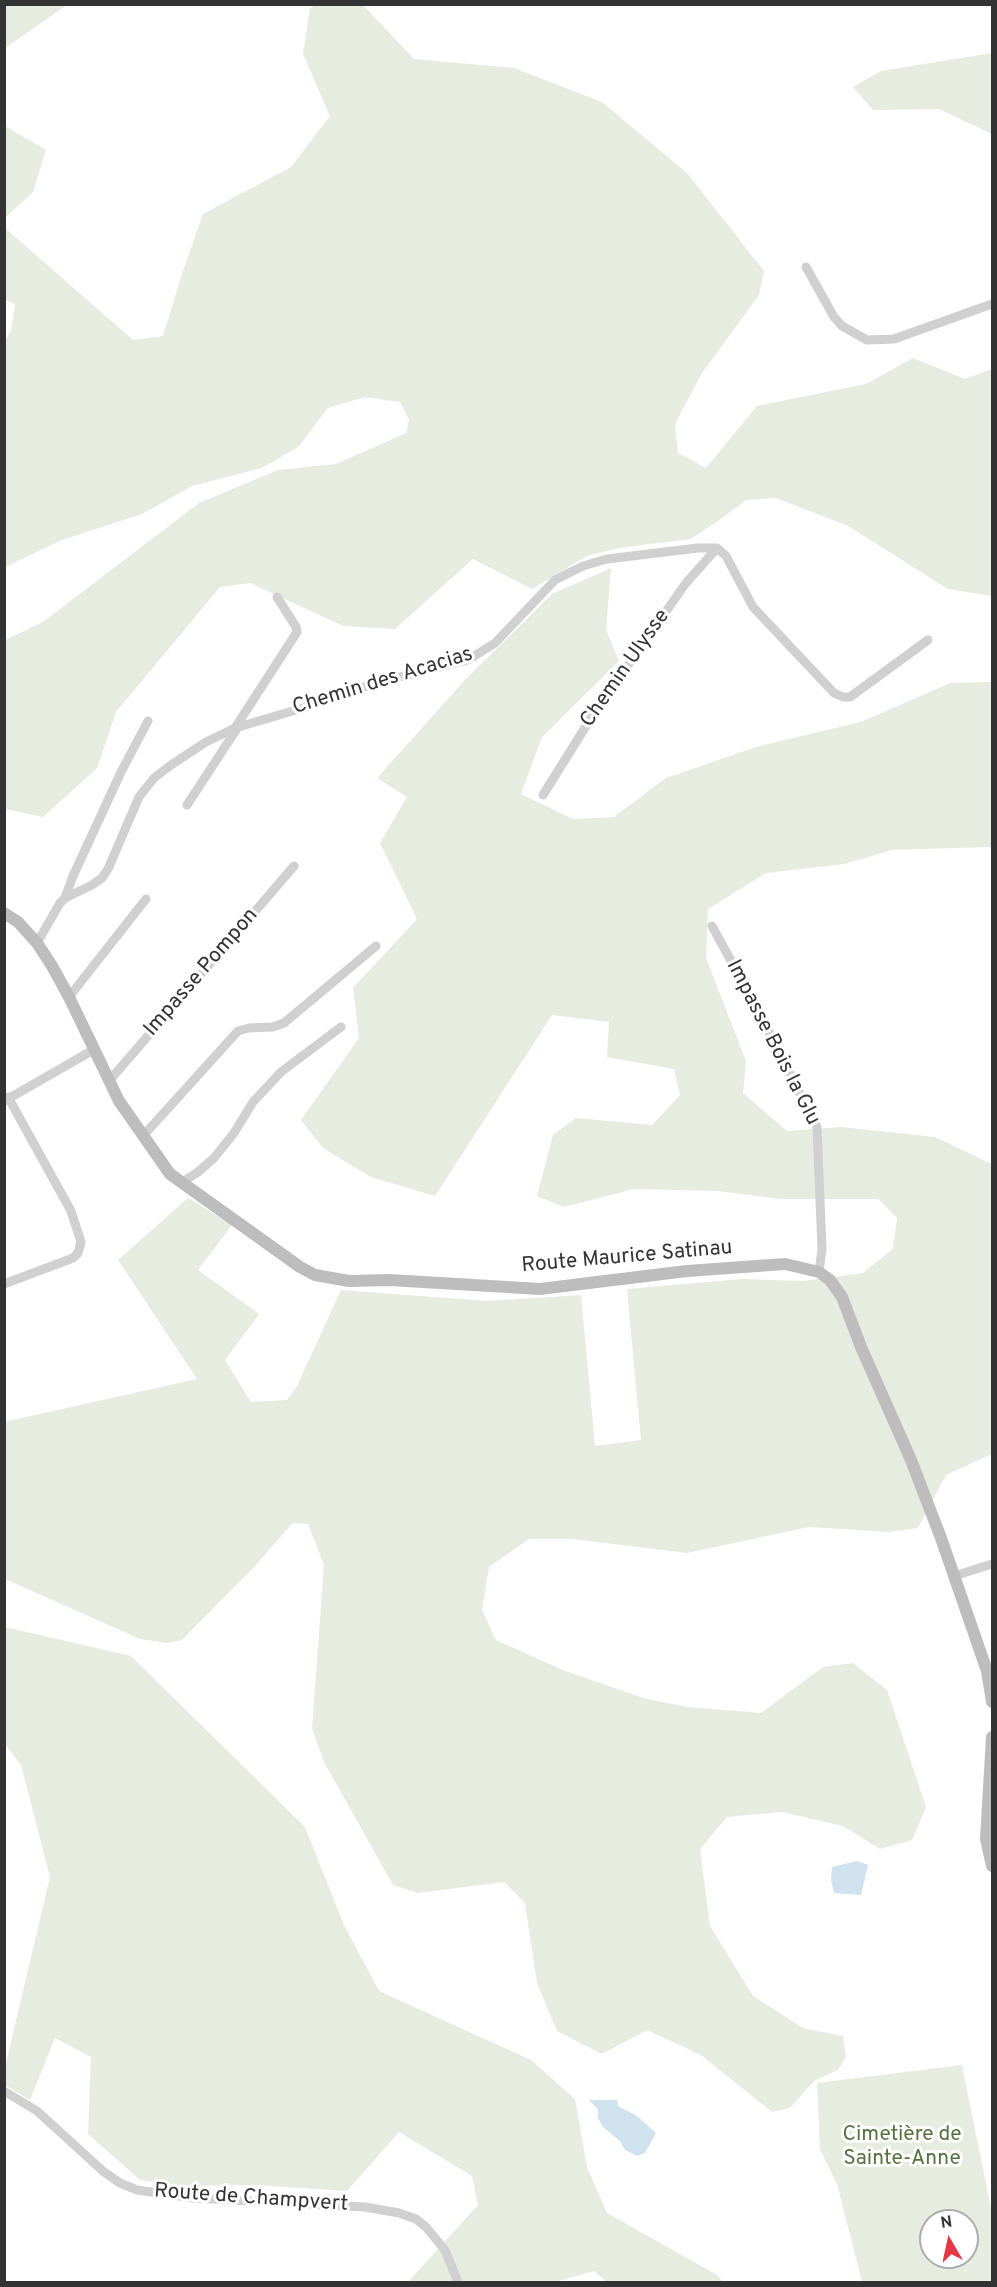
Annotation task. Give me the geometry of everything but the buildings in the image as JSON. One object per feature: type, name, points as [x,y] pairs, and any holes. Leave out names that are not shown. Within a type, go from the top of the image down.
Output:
[{"type":"main road","name":"Route Maurice Satinau","points":[[4,913],[18,922],[37,943],[69,997],[119,1101],[170,1174],[300,1267],[315,1275],[349,1281],[390,1280],[540,1289],[687,1271],[784,1264],[819,1272]]},
{"type":"main road","points":[[819,1272],[831,1280],[842,1297],[861,1347],[911,1460],[987,1671],[993,1702]]},
{"type":"main road","points":[[993,1737],[986,1839],[993,1866]]},
{"type":"street","points":[[806,267],[834,317],[842,326],[867,340],[894,339],[993,304]]},
{"type":"street","name":"Chemin des Acacias","points":[[37,943],[60,903],[102,878],[139,797],[154,778],[206,742],[236,727],[330,700],[372,684],[468,660],[495,643],[555,580],[583,566],[607,559],[698,548],[717,548]]},
{"type":"street","points":[[717,548],[726,556],[753,607],[834,693],[843,697],[850,697],[928,640]]},
{"type":"street","name":"Chemin Ulysse","points":[[543,795],[629,663],[686,583],[717,548]]},
{"type":"street","points":[[187,805],[297,632],[277,597]]},
{"type":"street","points":[[66,898],[73,876],[121,772],[148,721]]},
{"type":"street","name":"Impasse Pompon","points":[[110,1080],[294,866]]},
{"type":"street","points":[[69,997],[146,899]]},
{"type":"street","name":"Impasse Bois la Glu","points":[[712,926],[759,1012],[817,1127],[822,1249],[819,1272]]},
{"type":"street","points":[[143,1136],[238,1031],[273,1027],[284,1023],[376,946]]},
{"type":"street","points":[[181,1183],[214,1158],[234,1133],[253,1102],[281,1072],[341,1027]]},
{"type":"street","points":[[4,1284],[73,1258],[78,1253],[81,1242],[71,1211],[6,1099],[95,1049]]},
{"type":"street","points":[[954,1576],[993,1564]]},
{"type":"street","name":"Route de Champvert","points":[[4,2091],[37,2111],[104,2172],[120,2183],[137,2190],[193,2198],[364,2207],[399,2213],[416,2219],[433,2234],[445,2250],[458,2283]]},
{"type":"green space","points":[[5,4],[67,4],[67,5],[5,48]]},
{"type":"green space","points":[[316,5],[363,5],[414,59],[514,68],[602,102],[687,173],[764,271],[759,295],[702,373],[675,424],[678,453],[706,468],[757,406],[866,384],[913,358],[965,379],[992,369],[992,596],[948,589],[848,526],[776,498],[746,500],[691,539],[619,548],[587,556],[532,589],[473,559],[395,629],[343,626],[250,583],[220,587],[116,712],[97,768],[43,817],[5,809],[5,640],[43,622],[199,503],[278,470],[336,464],[406,433],[409,420],[400,402],[365,397],[328,408],[298,447],[262,468],[192,486],[142,514],[62,540],[5,567],[4,343],[11,330],[15,304],[5,300],[4,227],[133,340],[163,336],[203,214],[291,167],[330,116],[303,54],[310,8]]},
{"type":"green space","points":[[992,53],[992,134],[939,109],[873,110],[853,87],[881,71]]},
{"type":"green space","points":[[5,126],[46,150],[33,192],[5,218]]},
{"type":"green space","points":[[611,568],[606,630],[619,661],[542,737],[521,794],[573,819],[614,817],[666,778],[759,746],[861,722],[950,683],[992,682],[992,849],[989,847],[892,850],[844,864],[766,873],[708,909],[706,958],[746,1061],[743,1093],[787,1131],[842,1127],[935,1137],[992,1164],[992,1454],[946,1475],[918,1528],[889,1532],[809,1527],[687,1553],[573,1539],[529,1539],[489,1567],[482,1610],[496,1640],[563,1670],[643,1698],[687,1707],[761,1713],[823,1667],[853,1663],[887,1690],[926,1807],[912,1840],[880,1849],[843,1826],[782,1812],[727,1817],[700,1849],[710,1926],[753,1996],[803,2028],[843,2036],[846,2057],[838,2070],[814,2081],[790,2108],[772,2112],[701,2055],[647,2030],[602,2054],[557,2031],[537,1983],[525,1903],[504,1882],[418,1893],[393,1885],[324,1762],[312,1728],[324,1565],[308,1524],[293,1523],[253,1568],[182,1640],[167,1643],[140,1639],[5,1579],[4,1422],[197,1379],[118,1260],[188,1198],[232,1225],[198,1270],[259,1314],[225,1360],[251,1402],[287,1400],[297,1386],[341,1290],[487,1301],[581,1295],[595,1446],[641,1440],[627,1289],[742,1279],[803,1281],[863,1273],[893,1249],[897,1218],[878,1199],[781,1199],[718,1191],[634,1189],[564,1207],[537,1196],[553,1135],[576,1118],[652,1125],[680,1095],[674,1069],[607,1057],[609,1022],[552,1015],[435,1196],[371,1177],[323,1148],[301,1120],[359,1038],[353,988],[417,919],[380,843],[407,797],[377,778],[464,681],[552,594]]},
{"type":"green space","points":[[5,1627],[131,1656],[305,1827],[344,1925],[379,1991],[531,2060],[575,2099],[587,2167],[607,2213],[717,2275],[723,2282],[607,2282],[594,2271],[555,2282],[408,2282],[478,2205],[472,2176],[399,2132],[347,2191],[253,2185],[182,2186],[140,2180],[88,2134],[91,2057],[55,2038],[30,2100],[5,2085],[5,2067],[50,1877],[21,1765],[5,1744]]},
{"type":"green space","name":"Cimetière de Sainte-Anne","points":[[962,2065],[992,2213],[992,2282],[862,2282],[837,2184],[820,2149],[817,2083]]},
{"type":"water","points":[[857,1861],[868,1865],[861,1895],[834,1893],[831,1880],[832,1867]]},
{"type":"water","points":[[589,2100],[617,2100],[618,2106],[637,2116],[656,2133],[645,2153],[637,2156],[625,2150],[620,2141],[603,2127],[598,2118],[598,2109]]}]
